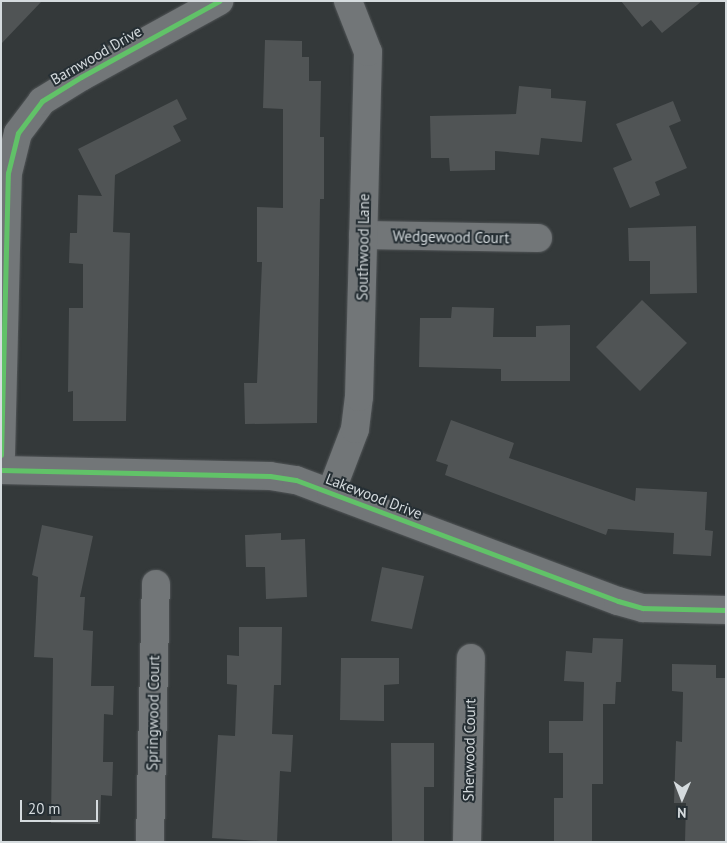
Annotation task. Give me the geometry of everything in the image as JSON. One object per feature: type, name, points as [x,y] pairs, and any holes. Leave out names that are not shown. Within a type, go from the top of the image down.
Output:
[{"type":"street","name":"Barnwood Drive","points":[[1,455],[8,173],[18,133],[42,101],[81,76],[219,1]]},
{"type":"street","name":"Southwood Lane","points":[[331,492],[355,429],[358,405],[368,52],[348,1]]},
{"type":"street","name":"Wedgewood Court","points":[[363,235],[538,238]]},
{"type":"street","name":"Lakewood Drive","points":[[1,470],[270,476],[296,480],[618,601],[643,608],[726,610]]},
{"type":"street","name":"Springwood Court","points":[[150,842],[156,584]]},
{"type":"street","name":"Sherwood Court","points":[[467,842],[471,658]]},
{"type":"building","points":[[1,1],[42,1],[1,44]]},
{"type":"building","points":[[621,1],[702,1],[662,33],[651,20],[642,27]]},
{"type":"building","points":[[265,40],[302,41],[302,57],[309,57],[309,81],[321,81],[320,137],[324,137],[324,199],[320,199],[317,423],[245,424],[244,383],[257,383],[262,262],[257,262],[257,207],[283,208],[283,109],[263,108]]},
{"type":"building","points":[[519,86],[551,89],[551,98],[586,101],[582,142],[541,138],[539,155],[495,151],[495,170],[450,171],[449,158],[431,158],[430,116],[516,114]]},
{"type":"building","points":[[177,99],[187,119],[173,126],[181,141],[115,175],[113,232],[130,233],[126,421],[73,421],[73,391],[68,392],[69,308],[83,308],[83,264],[69,263],[70,233],[77,233],[78,195],[102,196],[78,149]]},
{"type":"building","points":[[673,101],[681,121],[669,126],[687,168],[655,182],[660,195],[630,208],[613,168],[632,160],[616,124]]},
{"type":"building","points":[[696,226],[697,293],[650,294],[650,261],[629,261],[628,228]]},
{"type":"building","points":[[642,300],[687,343],[640,391],[596,347]]},
{"type":"building","points":[[452,307],[494,308],[493,337],[536,337],[536,326],[570,325],[570,381],[501,381],[501,369],[419,367],[420,318],[451,318]]},
{"type":"building","points":[[451,420],[514,443],[509,458],[635,501],[636,488],[707,492],[705,530],[713,531],[711,556],[673,554],[674,533],[608,529],[606,535],[445,475],[448,465],[436,461]]},
{"type":"building","points":[[42,525],[93,536],[80,597],[85,597],[83,630],[93,631],[91,686],[114,686],[113,715],[104,714],[103,762],[113,762],[112,796],[101,795],[100,824],[51,823],[53,658],[34,657],[38,577],[32,575]]},
{"type":"building","points":[[281,533],[281,540],[305,539],[307,597],[266,599],[265,567],[246,567],[245,535]]},
{"type":"building","points":[[382,567],[424,576],[412,629],[371,621]]},
{"type":"building","points":[[239,627],[282,627],[281,685],[274,685],[272,734],[293,735],[291,772],[280,771],[277,842],[212,838],[218,735],[235,736],[237,685],[227,684],[227,655],[239,656]]},
{"type":"building","points":[[593,638],[623,639],[621,682],[616,682],[615,704],[603,704],[603,784],[592,784],[592,842],[554,842],[554,798],[563,798],[563,753],[549,753],[549,721],[583,721],[584,682],[564,681],[566,651],[592,653]]},
{"type":"building","points":[[341,658],[399,658],[399,684],[384,685],[384,721],[340,720]]},
{"type":"building","points":[[672,664],[716,665],[716,678],[726,678],[726,842],[685,842],[686,803],[674,803],[676,741],[682,742],[683,692],[672,691]]},
{"type":"building","points":[[391,743],[434,743],[434,787],[424,787],[424,842],[392,842]]},
{"type":"cycle path","points":[[1,455],[8,173],[18,133],[42,101],[81,77],[219,1]]},
{"type":"cycle path","points":[[1,470],[270,476],[296,480],[618,601],[643,608],[726,610]]}]
